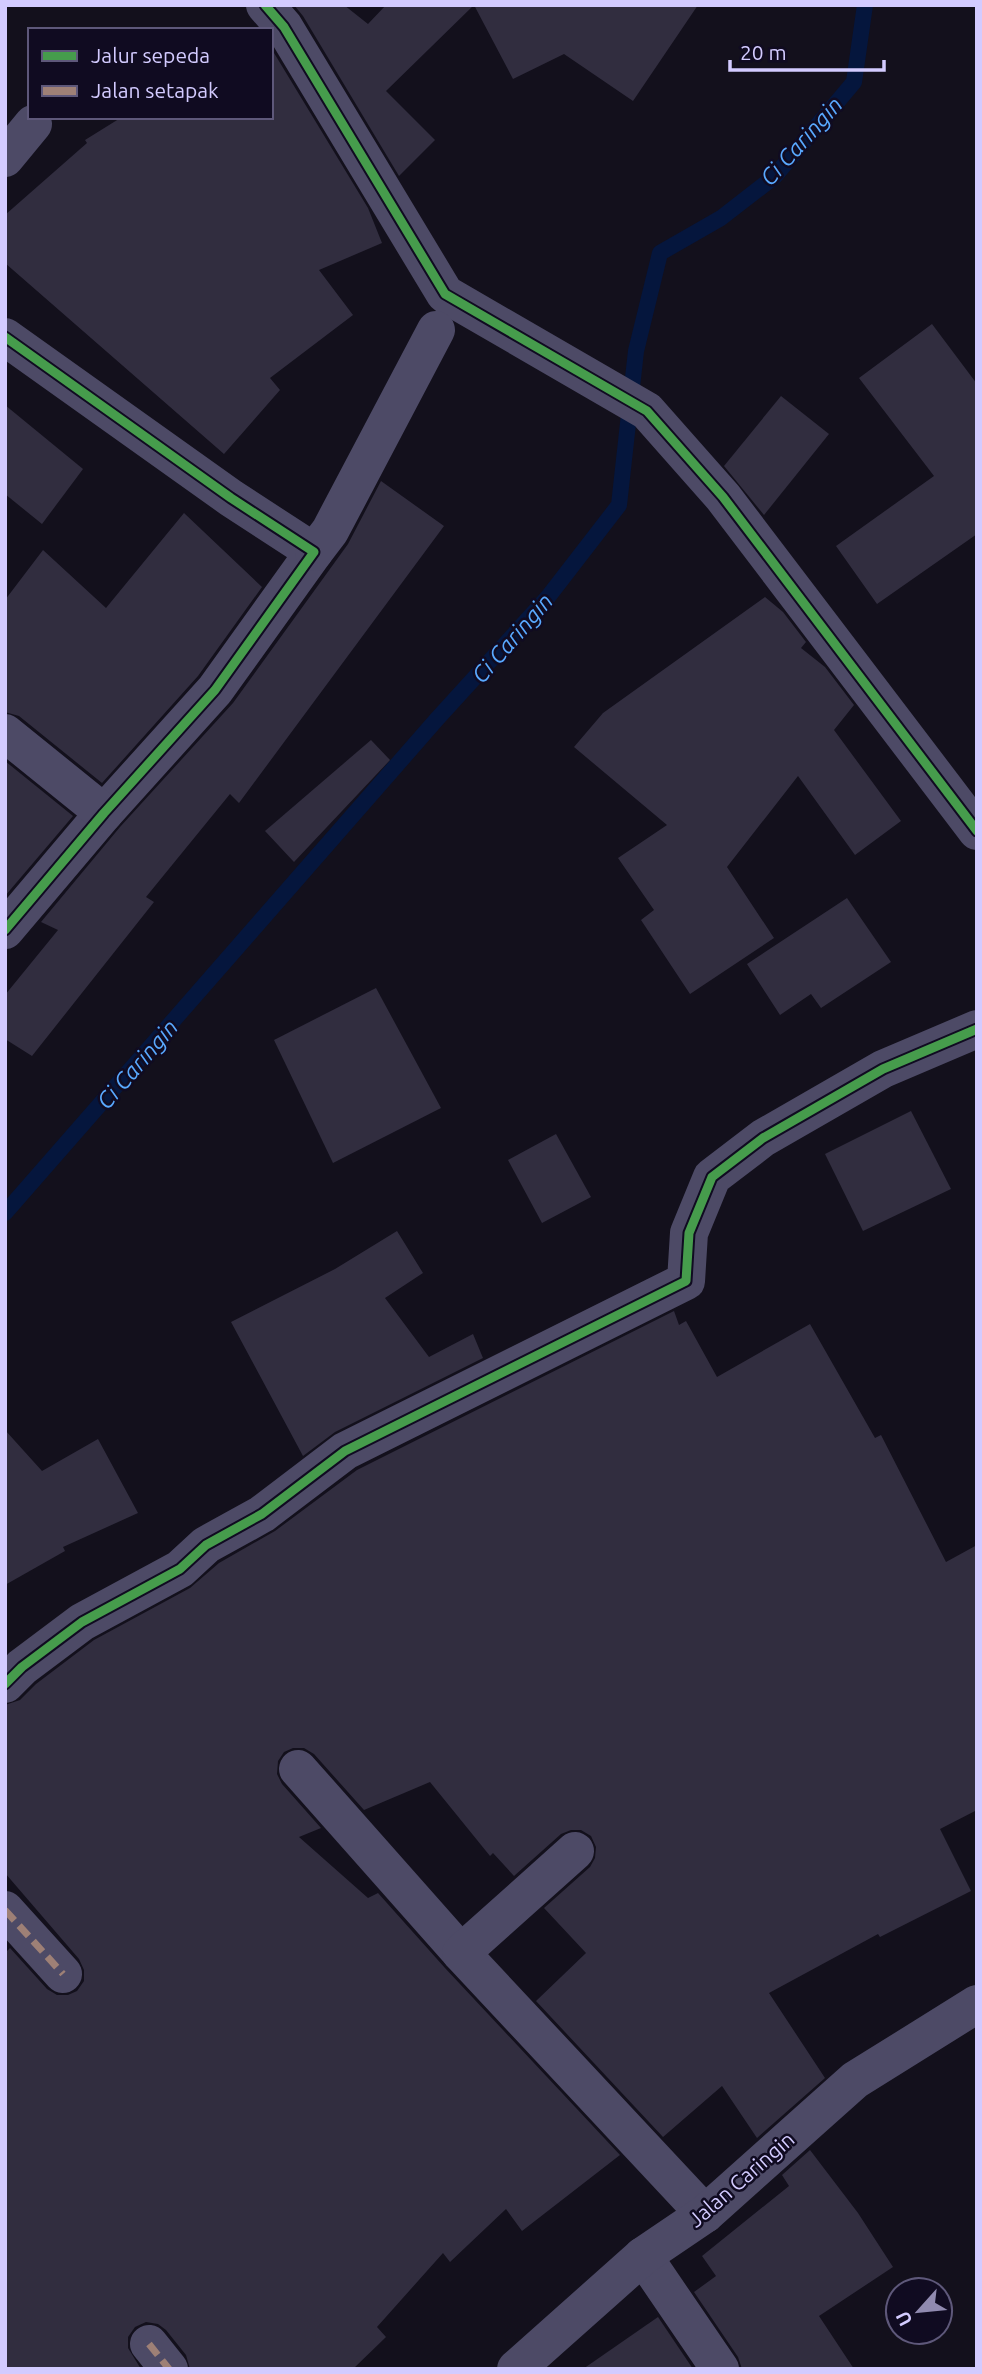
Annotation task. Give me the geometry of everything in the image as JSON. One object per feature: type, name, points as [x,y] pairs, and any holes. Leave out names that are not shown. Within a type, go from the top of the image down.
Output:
[{"type":"street","points":[[265,5],[285,27],[445,294],[647,411],[723,496],[977,831]]},
{"type":"street","points":[[5,158],[33,124]]},
{"type":"street","points":[[5,930],[104,813],[215,690],[330,531],[436,330]]},
{"type":"street","points":[[5,337],[231,498],[314,552]]},
{"type":"street","points":[[5,733],[104,813]]},
{"type":"street","points":[[5,1684],[22,1667],[82,1622],[180,1569],[206,1545],[262,1514],[345,1451],[686,1281],[689,1233],[712,1177],[763,1138],[883,1069],[977,1029]]},
{"type":"street","points":[[298,1769],[461,1953],[705,2214]]},
{"type":"street","points":[[461,1953],[575,1850]]},
{"type":"street","points":[[5,1910],[62,1974]]},
{"type":"street","name":"Jalan Caringin","points":[[516,2369],[643,2256],[705,2214],[855,2080],[977,2004]]},
{"type":"street","points":[[643,2256],[720,2369]]},
{"type":"building","points":[[294,5],[344,5],[368,24],[386,5],[474,5],[386,91],[435,140],[399,176],[303,16]]},
{"type":"building","points":[[474,5],[698,5],[633,101],[564,54],[513,79]]},
{"type":"building","points":[[273,51],[368,208],[382,243],[319,270],[353,315],[270,378],[280,390],[224,454],[5,263],[5,215],[87,143],[85,140],[119,119],[273,119]]},
{"type":"building","points":[[932,324],[977,384],[977,534],[877,604],[836,546],[934,476],[859,378]]},
{"type":"building","points":[[781,396],[829,434],[764,515],[724,466]]},
{"type":"building","points":[[5,405],[83,469],[42,524],[5,494]]},
{"type":"building","points":[[381,481],[444,526],[239,803],[230,794],[146,897],[154,902],[32,1056],[5,1039],[5,995],[58,930],[41,922],[120,827],[233,703],[348,544]]},
{"type":"building","points":[[184,513],[262,587],[198,676],[102,783],[19,716],[5,712],[5,600],[43,550],[106,608]]},
{"type":"building","points":[[765,597],[783,612],[806,642],[801,648],[825,667],[854,705],[834,730],[901,821],[855,855],[798,776],[727,867],[774,938],[690,994],[641,920],[654,910],[618,858],[667,825],[574,747],[603,713]]},
{"type":"building","points":[[371,740],[390,760],[294,862],[265,831]]},
{"type":"building","points":[[5,761],[73,816],[5,896]]},
{"type":"building","points":[[847,898],[891,962],[821,1008],[811,994],[780,1015],[747,964]]},
{"type":"building","points":[[376,988],[441,1108],[333,1163],[274,1040]]},
{"type":"building","points":[[911,1111],[951,1189],[863,1231],[825,1154]]},
{"type":"building","points":[[556,1134],[591,1197],[542,1223],[508,1160]]},
{"type":"building","points":[[397,1231],[423,1273],[385,1298],[429,1357],[473,1334],[483,1358],[335,1432],[303,1456],[231,1322],[335,1269]]},
{"type":"building","points":[[674,1311],[679,1325],[686,1321],[717,1377],[810,1324],[875,1438],[881,1435],[946,1562],[977,1545],[977,1810],[940,1829],[971,1891],[880,1937],[878,1934],[769,1993],[825,2078],[757,2138],[722,2086],[663,2137],[536,2001],[586,1953],[544,1908],[590,1867],[595,1858],[596,1847],[591,1836],[581,1830],[561,1834],[514,1876],[493,1853],[490,1856],[430,1782],[364,1810],[314,1754],[304,1748],[293,1748],[284,1752],[278,1761],[277,1774],[282,1784],[321,1828],[299,1837],[368,1898],[378,1893],[620,2155],[522,2231],[506,2209],[450,2262],[443,2253],[377,2327],[386,2337],[353,2369],[190,2369],[186,2355],[166,2330],[158,2324],[146,2322],[135,2327],[128,2337],[128,2348],[141,2369],[5,2369],[5,1953],[10,1948],[47,1989],[57,1995],[68,1995],[77,1991],[84,1981],[84,1970],[79,1959],[5,1873],[5,1705],[20,1700],[36,1684],[94,1640],[190,1588],[219,1563],[275,1531],[357,1470]]},
{"type":"building","points":[[5,1430],[42,1471],[98,1439],[138,1513],[63,1547],[65,1551],[5,1585]]},
{"type":"building","points":[[810,2150],[858,2213],[893,2267],[819,2316],[854,2369],[742,2369],[738,2357],[694,2292],[716,2276],[702,2256],[789,2186],[782,2175]]},
{"type":"building","points":[[658,2317],[693,2369],[583,2369]]},
{"type":"waterway","name":"Ci Caringin","points":[[5,1213],[437,719],[548,597],[619,505],[636,351],[660,253],[721,218],[774,177],[854,82],[865,5]]},
{"type":"marked path","points":[[5,1910],[63,1974]]},
{"type":"marked path","points":[[149,2344],[169,2369]]},
{"type":"cycle path","points":[[265,5],[284,27],[445,294],[647,411],[723,497],[977,831]]},
{"type":"cycle path","points":[[5,337],[231,498],[314,552],[215,690],[104,813],[5,930]]},
{"type":"cycle path","points":[[5,1684],[22,1667],[82,1622],[180,1569],[206,1545],[262,1514],[345,1451],[686,1281],[689,1233],[712,1177],[763,1138],[883,1069],[977,1029]]}]
